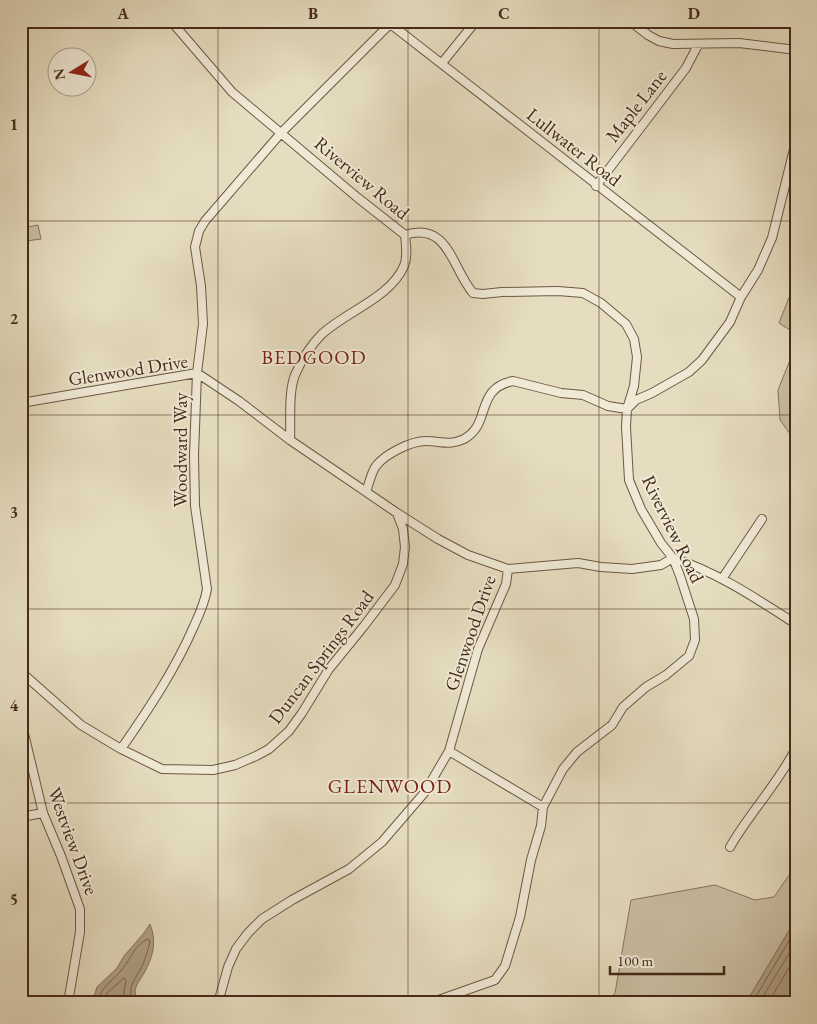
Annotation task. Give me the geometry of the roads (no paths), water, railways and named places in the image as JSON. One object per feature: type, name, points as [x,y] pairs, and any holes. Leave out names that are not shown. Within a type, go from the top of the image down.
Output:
[{"type":"street","name":"Riverview Road","points":[[171,21],[232,92],[405,235],[427,232],[442,242],[454,258],[467,286],[473,292],[483,294],[558,291],[583,293],[614,312],[626,324],[634,339],[637,357],[634,386],[627,409],[626,427],[629,480],[641,509],[661,543],[673,558],[694,619],[695,640],[689,656],[666,675],[646,687],[623,707],[612,725],[577,752],[562,769],[543,807],[542,820],[531,860],[520,917],[505,966],[495,980],[430,1003]]},
{"type":"street","points":[[442,63],[476,21]]},
{"type":"street","points":[[630,21],[659,41],[673,44],[739,43],[796,50]]},
{"type":"street","name":"Woodward Way","points":[[121,749],[158,696],[188,640],[206,600],[208,589],[195,506],[196,373],[203,324],[201,286],[195,247],[199,231],[205,221],[281,133],[388,23]]},
{"type":"street","name":"Lullwater Road","points":[[388,23],[442,63],[596,186],[741,297]]},
{"type":"street","name":"Maple Lane","points":[[596,186],[686,68],[698,45]]},
{"type":"street","points":[[366,492],[376,466],[402,446],[426,441],[454,443],[466,438],[477,427],[494,388],[506,382],[513,381],[561,393],[583,396],[608,406],[627,409],[636,400],[652,394],[689,372],[702,360],[730,322],[741,297],[758,270],[772,238],[796,141]]},
{"type":"street","points":[[290,440],[291,390],[295,375],[302,362],[314,343],[324,333],[388,288],[398,276],[405,264],[405,235]]},
{"type":"street","name":"Glenwood Drive","points":[[21,403],[196,373],[240,401],[290,440],[438,539],[468,555],[508,570],[506,584],[478,649],[450,751],[425,792],[382,842],[349,869],[292,900],[262,920],[248,933],[236,949],[228,967],[218,1003]]},
{"type":"street","name":"Duncan Springs Road","points":[[21,672],[81,725],[121,749],[162,769],[213,770],[235,765],[269,749],[289,731],[329,669],[395,585],[405,547],[403,529],[397,513]]},
{"type":"street","points":[[722,579],[762,519]]},
{"type":"street","points":[[508,570],[578,562],[600,567],[632,569],[661,565],[673,558],[722,579],[796,624]]},
{"type":"street","name":"Westview Drive","points":[[21,721],[43,813],[80,909],[80,932],[68,1003]]},
{"type":"street","points":[[730,847],[743,824],[772,788],[788,764],[796,748]]},
{"type":"street","points":[[450,751],[543,807]]},
{"type":"street","points":[[21,817],[43,813]]},
{"type":"water","points":[[796,919],[796,1003],[746,1003]]},
{"type":"water","points":[[150,924],[154,943],[152,955],[135,991],[138,1003],[92,1003],[97,987],[117,968],[124,956]]},
{"type":"district","name":"BEDGOOD","points":[[314,357]]},
{"type":"district","name":"GLENWOOD","points":[[390,786]]}]
